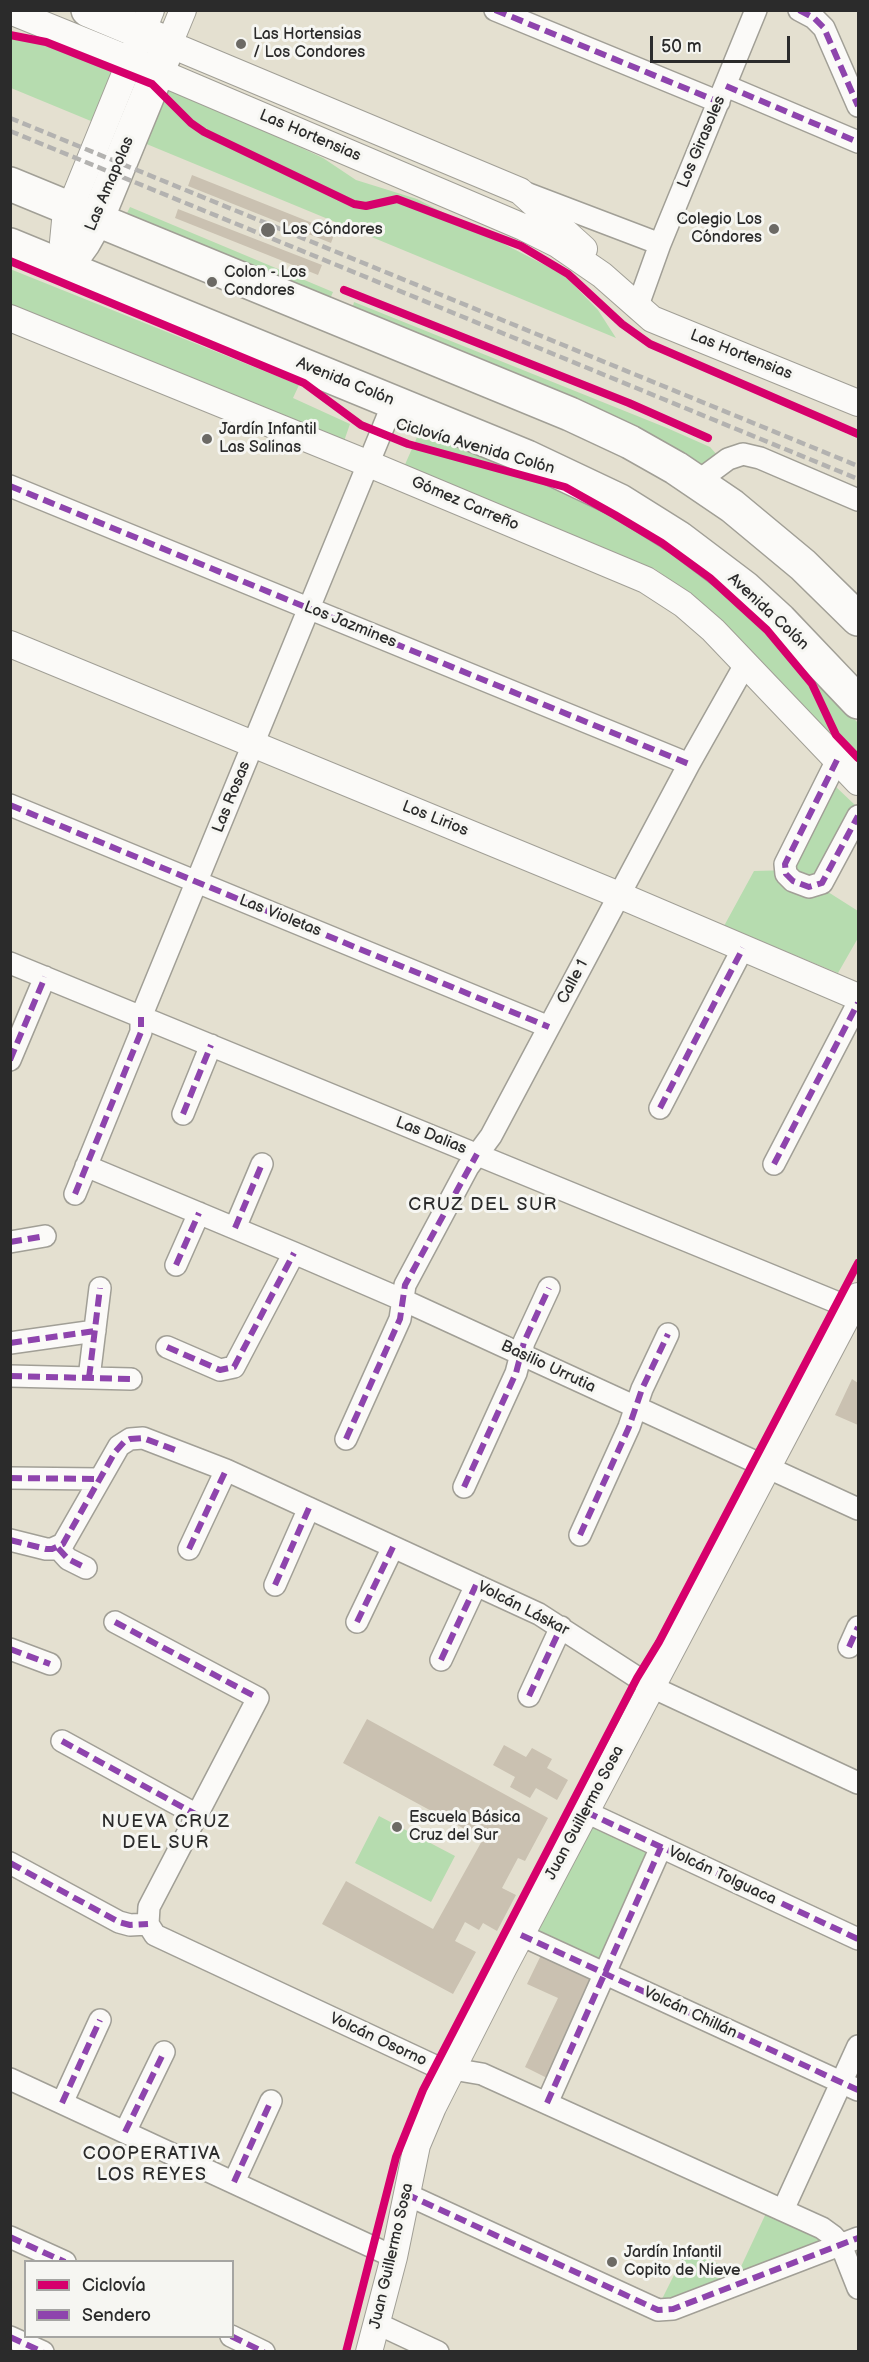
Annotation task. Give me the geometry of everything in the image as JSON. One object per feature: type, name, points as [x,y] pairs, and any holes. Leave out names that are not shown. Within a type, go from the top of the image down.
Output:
[{"type":"main road","name":"Las Hortensias","points":[[88,10],[150,44]]},
{"type":"main road","name":"Las Amapolas","points":[[66,267],[84,242],[83,214],[150,44]]},
{"type":"main road","points":[[10,184],[570,414],[630,442],[732,506],[773,540],[858,619]]},
{"type":"main road","name":"Avenida Colón","points":[[10,245],[394,401],[556,470],[620,501],[708,558],[745,588],[780,620],[858,702]]},
{"type":"street","name":"Las Amapolas","points":[[150,44],[183,10]]},
{"type":"street","points":[[495,10],[858,142]]},
{"type":"street","name":"Los Girasoles","points":[[637,308],[660,244],[756,10]]},
{"type":"street","points":[[799,10],[814,18],[824,28],[858,106]]},
{"type":"street","name":"Las Hortensias","points":[[10,11],[150,44],[660,244]]},
{"type":"street","name":"Las Hortensias","points":[[150,44],[557,244],[602,275],[637,308],[659,322],[858,403]]},
{"type":"street","name":"Las Hortensias","points":[[520,191],[578,242],[602,275]]},
{"type":"street","name":"Gómez Carreño","points":[[10,318],[646,580],[698,616],[746,663],[858,782]]},
{"type":"street","name":"Las Rosas","points":[[75,1194],[141,1032],[141,1017],[394,401]]},
{"type":"street","points":[[697,482],[728,459],[743,454],[760,458],[858,500]]},
{"type":"street","name":"Los Jazmines","points":[[10,486],[689,764]]},
{"type":"street","name":"Los Lirios","points":[[10,644],[619,895],[858,998]]},
{"type":"street","name":"Calle 1","points":[[346,1439],[400,1319],[405,1285],[468,1167],[491,1136],[689,764],[746,663]]},
{"type":"street","points":[[837,760],[785,864],[786,874],[798,883],[809,887],[822,883],[858,816]]},
{"type":"street","name":"Las Violetas","points":[[10,805],[549,1027]]},
{"type":"street","points":[[660,1108],[743,948]]},
{"type":"street","name":"Las Dalias","points":[[10,963],[477,1154],[856,1305]]},
{"type":"street","points":[[10,1060],[45,977]]},
{"type":"street","points":[[774,1164],[858,1003]]},
{"type":"street","points":[[183,1114],[211,1045]]},
{"type":"street","points":[[235,1228],[262,1164]]},
{"type":"street","name":"Basilio Urrutia","points":[[86,1166],[403,1300],[858,1509]]},
{"type":"street","points":[[176,1265],[199,1213]]},
{"type":"street","points":[[10,1242],[45,1236]]},
{"type":"street","points":[[166,1347],[220,1370],[234,1367],[294,1253]]},
{"type":"street","points":[[89,1378],[100,1288]]},
{"type":"street","points":[[464,1486],[516,1373],[524,1342],[549,1288]]},
{"type":"street","name":"Juan Guillermo Sosa","points":[[369,2352],[394,2257],[417,2145],[451,2068],[767,1468],[856,1305]]},
{"type":"street","points":[[10,1343],[95,1330]]},
{"type":"street","points":[[580,1535],[668,1334]]},
{"type":"street","points":[[10,1376],[132,1379]]},
{"type":"street","name":"Volcán Láskar","points":[[99,1479],[119,1446],[130,1439],[143,1438],[226,1470],[538,1614],[652,1688],[858,1783]]},
{"type":"street","points":[[189,1549],[226,1470]]},
{"type":"street","points":[[10,1478],[99,1479],[67,1539],[58,1548],[46,1549],[10,1540]]},
{"type":"street","points":[[275,1585],[309,1508]]},
{"type":"street","points":[[357,1622],[393,1547]]},
{"type":"street","points":[[58,1548],[68,1559],[86,1568]]},
{"type":"street","points":[[441,1660],[476,1585]]},
{"type":"street","points":[[10,1863],[118,1922],[130,1925],[148,1924],[149,1907],[258,1698],[115,1622]]},
{"type":"street","points":[[529,1696],[561,1627]]},
{"type":"street","points":[[849,1647],[858,1627]]},
{"type":"street","points":[[12,1652],[50,1664]]},
{"type":"street","points":[[62,1741],[197,1815]]},
{"type":"street","name":"Volcán Tolguaca","points":[[586,1812],[858,1939]]},
{"type":"street","points":[[547,2103],[661,1847]]},
{"type":"street","name":"Volcán Osorno","points":[[148,1924],[150,1930],[160,1938],[435,2066],[482,2074],[850,2242]]},
{"type":"street","name":"Volcán Chillán","points":[[521,1935],[850,2086]]},
{"type":"street","points":[[62,2103],[100,2020]]},
{"type":"street","points":[[783,2210],[850,2086],[858,2046]]},
{"type":"street","points":[[125,2132],[164,2052]]},
{"type":"street","points":[[10,2079],[394,2257]]},
{"type":"street","points":[[234,2182],[272,2101]]},
{"type":"street","points":[[406,2194],[650,2307],[666,2310],[850,2242],[858,2288]]},
{"type":"street","points":[[10,2237],[61,2260]]},
{"type":"street","points":[[376,2323],[438,2352]]},
{"type":"street","points":[[10,2337],[44,2352]]},
{"type":"street","points":[[233,2338],[264,2352]]},
{"type":"green space","points":[[10,35],[129,67],[323,158],[356,180],[417,199],[564,275],[598,310],[616,338],[11,88]]},
{"type":"green space","points":[[130,207],[333,292],[329,301],[125,217]]},
{"type":"green space","points":[[10,269],[299,385],[293,398],[350,424],[343,444],[11,307]]},
{"type":"green space","points":[[354,302],[667,428],[710,447],[719,457],[697,471],[351,314]]},
{"type":"green space","points":[[422,426],[617,512],[751,608],[858,723],[858,764],[719,619],[655,569],[403,469]]},
{"type":"green space","points":[[835,786],[855,805],[817,885],[858,911],[858,938],[838,973],[724,926],[754,871],[791,870]]},
{"type":"green space","points":[[379,1816],[455,1856],[431,1902],[355,1863]]},
{"type":"green space","points":[[588,1817],[656,1850],[603,1968],[525,1934]]},
{"type":"green space","points":[[768,2209],[836,2244],[658,2307],[687,2249],[738,2273]]},
{"type":"building","points":[[192,175],[335,232],[331,243],[188,186]]},
{"type":"building","points":[[178,209],[322,265],[318,275],[175,218]]},
{"type":"building","points":[[852,1379],[858,1383],[858,1425],[835,1415]]},
{"type":"building","points":[[367,1719],[548,1818],[525,1861],[518,1858],[502,1888],[516,1895],[497,1931],[483,1923],[479,1930],[465,1922],[455,1941],[476,1952],[453,1994],[322,1924],[346,1881],[433,1929],[483,1839],[343,1763]]},
{"type":"building","points":[[504,1745],[526,1757],[532,1748],[552,1759],[547,1768],[568,1780],[557,1800],[536,1788],[530,1798],[510,1787],[515,1777],[493,1765]]},
{"type":"building","points":[[543,1951],[596,1976],[547,2078],[525,2067],[558,1998],[527,1984]]},
{"type":"railway","points":[[10,118],[858,466]]},
{"type":"railway","points":[[10,131],[858,479]]},
{"type":"marked path","points":[[495,10],[719,102]]},
{"type":"marked path","points":[[799,10],[814,18],[824,28],[858,106]]},
{"type":"marked path","points":[[726,86],[858,142]]},
{"type":"marked path","points":[[10,486],[689,764]]},
{"type":"marked path","points":[[837,760],[785,864],[786,874],[793,881],[809,887],[822,883],[858,816]]},
{"type":"marked path","points":[[10,805],[549,1027]]},
{"type":"marked path","points":[[660,1108],[743,948]]},
{"type":"marked path","points":[[10,1060],[45,977]]},
{"type":"marked path","points":[[774,1164],[858,1003]]},
{"type":"marked path","points":[[75,1194],[141,1032],[141,1017]]},
{"type":"marked path","points":[[183,1114],[211,1045]]},
{"type":"marked path","points":[[346,1439],[400,1319],[405,1285],[477,1154]]},
{"type":"marked path","points":[[235,1228],[262,1164]]},
{"type":"marked path","points":[[176,1265],[199,1213]]},
{"type":"marked path","points":[[10,1242],[45,1236]]},
{"type":"marked path","points":[[167,1347],[220,1370],[234,1367],[294,1253]]},
{"type":"marked path","points":[[89,1378],[100,1288]]},
{"type":"marked path","points":[[464,1487],[516,1373],[524,1342],[549,1288]]},
{"type":"marked path","points":[[10,1343],[95,1331]]},
{"type":"marked path","points":[[580,1535],[668,1334]]},
{"type":"marked path","points":[[10,1376],[131,1379]]},
{"type":"marked path","points":[[10,1540],[46,1549],[63,1544],[115,1452],[124,1442],[143,1438],[178,1451]]},
{"type":"marked path","points":[[189,1549],[226,1470]]},
{"type":"marked path","points":[[10,1478],[99,1479]]},
{"type":"marked path","points":[[275,1585],[309,1508]]},
{"type":"marked path","points":[[357,1622],[393,1547]]},
{"type":"marked path","points":[[58,1548],[68,1559],[86,1568]]},
{"type":"marked path","points":[[441,1660],[476,1585]]},
{"type":"marked path","points":[[115,1622],[258,1698]]},
{"type":"marked path","points":[[529,1696],[561,1627]]},
{"type":"marked path","points":[[849,1647],[858,1627]]},
{"type":"marked path","points":[[10,1649],[50,1664]]},
{"type":"marked path","points":[[62,1741],[197,1815]]},
{"type":"marked path","points":[[586,1812],[858,1939]]},
{"type":"marked path","points":[[547,2103],[661,1847]]},
{"type":"marked path","points":[[10,1863],[119,1922],[130,1925],[148,1924]]},
{"type":"marked path","points":[[521,1935],[858,2090]]},
{"type":"marked path","points":[[62,2103],[100,2020]]},
{"type":"marked path","points":[[125,2132],[164,2052]]},
{"type":"marked path","points":[[234,2182],[271,2101]]},
{"type":"marked path","points":[[406,2194],[658,2310],[673,2309],[858,2238]]},
{"type":"marked path","points":[[10,2237],[61,2260]]},
{"type":"marked path","points":[[10,2337],[43,2352]]},
{"type":"marked path","points":[[234,2337],[264,2352]]},
{"type":"cycle path","points":[[10,35],[46,42],[152,84],[191,123],[204,132],[354,204],[366,206],[397,199],[521,246],[568,274],[622,324],[650,344],[858,434]]},
{"type":"cycle path","name":"Ciclovía Avenida Colón","points":[[10,261],[304,383],[361,425],[408,444],[565,487],[615,515],[662,543],[710,578],[767,630],[812,684],[836,735],[858,758]]},
{"type":"cycle path","points":[[344,290],[629,403],[708,438]]},
{"type":"cycle path","points":[[346,2352],[396,2157],[423,2090],[637,1678],[659,1642],[858,1263]]},
{"type":"place","name":"Las Hortensias / Los Condores","points":[[241,44]]},
{"type":"place","name":"Colegio Los Cóndores","points":[[774,229]]},
{"type":"place","name":"Los Cóndores","points":[[268,230]]},
{"type":"place","name":"Colon - Los Condores","points":[[212,282]]},
{"type":"place","name":"Jardín Infantil Las Salinas","points":[[207,439]]},
{"type":"place","name":"Escuela Básica Cruz del Sur","points":[[397,1827]]},
{"type":"place","name":"Jardín Infantil Copito de Nieve","points":[[612,2262]]},
{"type":"district","name":"CRUZ DEL SUR","points":[[483,1205]]},
{"type":"district","name":"NUEVA CRUZ DEL SUR","points":[[166,1832]]},
{"type":"district","name":"COOPERATIVA LOS REYES","points":[[152,2164]]}]
